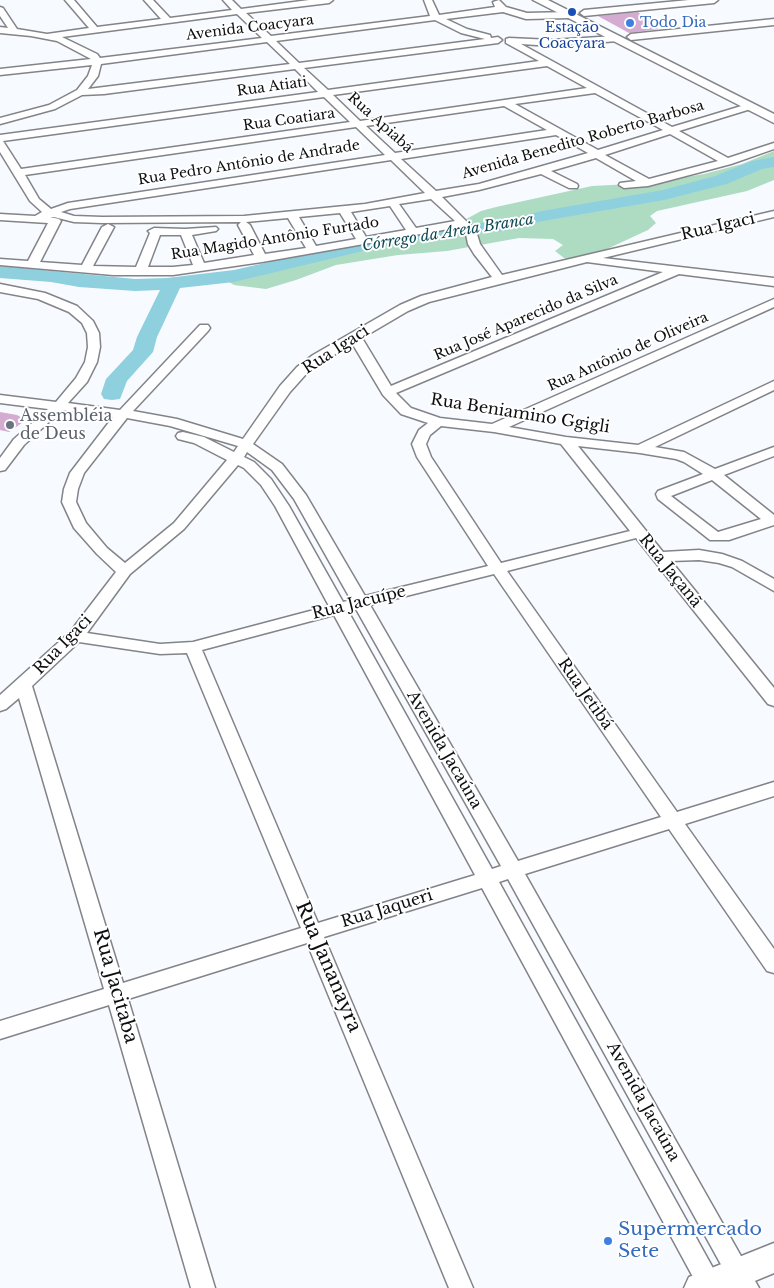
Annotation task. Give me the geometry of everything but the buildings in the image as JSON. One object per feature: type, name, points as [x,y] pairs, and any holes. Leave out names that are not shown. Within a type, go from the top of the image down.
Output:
[{"type":"main road","points":[[539,0],[774,118]]},
{"type":"main road","points":[[556,0],[774,109]]},
{"type":"main road","points":[[614,39],[631,37]]},
{"type":"main road","points":[[721,1284],[774,1258]]},
{"type":"street","points":[[69,0],[94,29]]},
{"type":"street","points":[[148,0],[167,20]]},
{"type":"street","name":"Rua Apiabá","points":[[228,0],[466,226],[474,244],[499,279]]},
{"type":"street","points":[[48,36],[306,1],[329,0]]},
{"type":"street","points":[[428,0],[435,15],[476,39]]},
{"type":"street","points":[[584,13],[714,0]]},
{"type":"street","points":[[499,5],[526,16],[569,14]]},
{"type":"street","name":"Avenida Coacyara","points":[[0,72],[24,71],[95,59],[499,5]]},
{"type":"street","points":[[0,10],[14,30]]},
{"type":"street","points":[[631,37],[774,22]]},
{"type":"street","points":[[0,30],[14,30],[48,36],[70,43],[95,59],[93,76],[80,92],[52,107],[0,121]]},
{"type":"street","name":"Rua Atiati","points":[[80,92],[104,91],[296,66],[476,39],[552,43],[614,39]]},
{"type":"street","points":[[509,41],[594,90],[727,162]]},
{"type":"street","name":"Avenida Coacyara","points":[[0,61],[21,65],[95,59]]},
{"type":"street","name":"Rua Atiati","points":[[0,138],[548,63]]},
{"type":"street","points":[[4,83],[24,71]]},
{"type":"street","name":"Rua Coatiara","points":[[17,173],[594,90]]},
{"type":"street","points":[[506,103],[648,183]]},
{"type":"street","name":"Avenida Benedito Roberto Barbosa","points":[[1,220],[52,217],[102,220],[181,220],[274,217],[393,203],[506,181],[751,106]]},
{"type":"street","name":"Rua Pedro Antônio de Andrade","points":[[52,217],[68,206],[557,132]]},
{"type":"street","points":[[0,143],[35,201],[52,217],[32,265]]},
{"type":"street","points":[[624,185],[648,183],[727,162],[774,146]]},
{"type":"street","points":[[542,171],[573,186]]},
{"type":"street","points":[[393,203],[413,232]]},
{"type":"street","points":[[344,210],[364,241]]},
{"type":"street","name":"Rua Igaci","points":[[0,705],[76,636],[125,571],[179,526],[241,450],[285,389],[302,370],[318,358],[404,308],[425,299],[499,279],[774,214]]},
{"type":"street","points":[[292,215],[313,250]]},
{"type":"street","name":"Avenida Benedito Roberto Barbosa","points":[[52,217],[108,227],[185,232],[244,225],[274,217]]},
{"type":"street","points":[[244,225],[262,259]]},
{"type":"street","name":"Rua Magido Antônio Furtado","points":[[0,262],[86,269],[142,271],[200,268],[413,232],[466,226]]},
{"type":"street","points":[[86,269],[108,227]]},
{"type":"street","points":[[142,271],[156,231]]},
{"type":"street","points":[[185,232],[200,268]]},
{"type":"street","points":[[583,259],[774,282]]},
{"type":"street","name":"Rua José Aparecido da Silva","points":[[388,392],[676,271]]},
{"type":"street","points":[[0,288],[41,296],[73,309],[87,321],[93,333],[94,347],[91,362],[82,379],[54,411],[19,442],[0,467]]},
{"type":"street","name":"Rua Antônio de Oliveira","points":[[494,428],[774,303]]},
{"type":"street","points":[[125,571],[102,551],[79,526],[69,502],[71,489],[77,473],[120,418],[204,328]]},
{"type":"street","name":"Rua Beniamino Ggigli","points":[[355,337],[388,392],[406,411],[438,422],[494,428],[566,441],[640,449],[689,459],[713,474]]},
{"type":"street","points":[[640,449],[774,385]]},
{"type":"street","name":"Avenida Jacaúna","points":[[0,398],[54,411]]},
{"type":"street","name":"Avenida Jacaúna","points":[[0,410],[54,411],[120,418],[241,450],[277,467],[301,498],[359,603],[513,870],[721,1284]]},
{"type":"street","name":"Rua Jetibá","points":[[438,422],[424,433],[419,444],[424,457],[497,568],[774,965]]},
{"type":"street","name":"Rua Jaçanã","points":[[566,441],[774,700]]},
{"type":"street","name":"Avenida Jacaúna","points":[[241,450],[249,465],[266,482],[282,506],[487,878],[721,1284]]},
{"type":"street","points":[[773,521],[724,537],[715,536],[663,497],[665,492],[774,451]]},
{"type":"street","points":[[713,474],[773,521]]},
{"type":"street","name":"Rua Jacuípe","points":[[76,636],[130,646],[160,649],[194,647],[338,608],[639,533]]},
{"type":"street","points":[[660,557],[699,555],[722,558],[737,564],[774,586]]},
{"type":"street","name":"Rua Jananayra","points":[[194,647],[461,1288]]},
{"type":"street","name":"Rua Jacitaba","points":[[23,685],[117,993],[203,1288]]},
{"type":"street","name":"Rua Jaqueri","points":[[0,1030],[774,789]]},
{"type":"green space","points":[[774,151],[774,180],[747,191],[657,211],[650,216],[656,223],[648,230],[579,262],[564,258],[555,251],[563,245],[553,239],[519,238],[447,251],[398,255],[336,265],[266,289],[234,285],[224,279],[224,277],[327,252],[450,228],[481,211],[496,207],[592,186],[650,183],[704,174],[742,164]]},
{"type":"waterway","name":"Córrego da Areia Branca","points":[[0,272],[135,285],[167,284],[234,276],[388,240],[437,232],[503,226],[542,216],[664,195],[721,180],[758,165],[774,162]]},
{"type":"waterway","points":[[112,394],[117,379],[143,352],[147,337],[172,284]]},
{"type":"place","name":"Estação Coacyara","points":[[572,12]]},
{"type":"place","name":"Todo Dia","points":[[630,23]]},
{"type":"place","name":"Assembléia de Deus","points":[[10,425]]},
{"type":"place","name":"Supermercado Sete","points":[[608,1241]]}]
